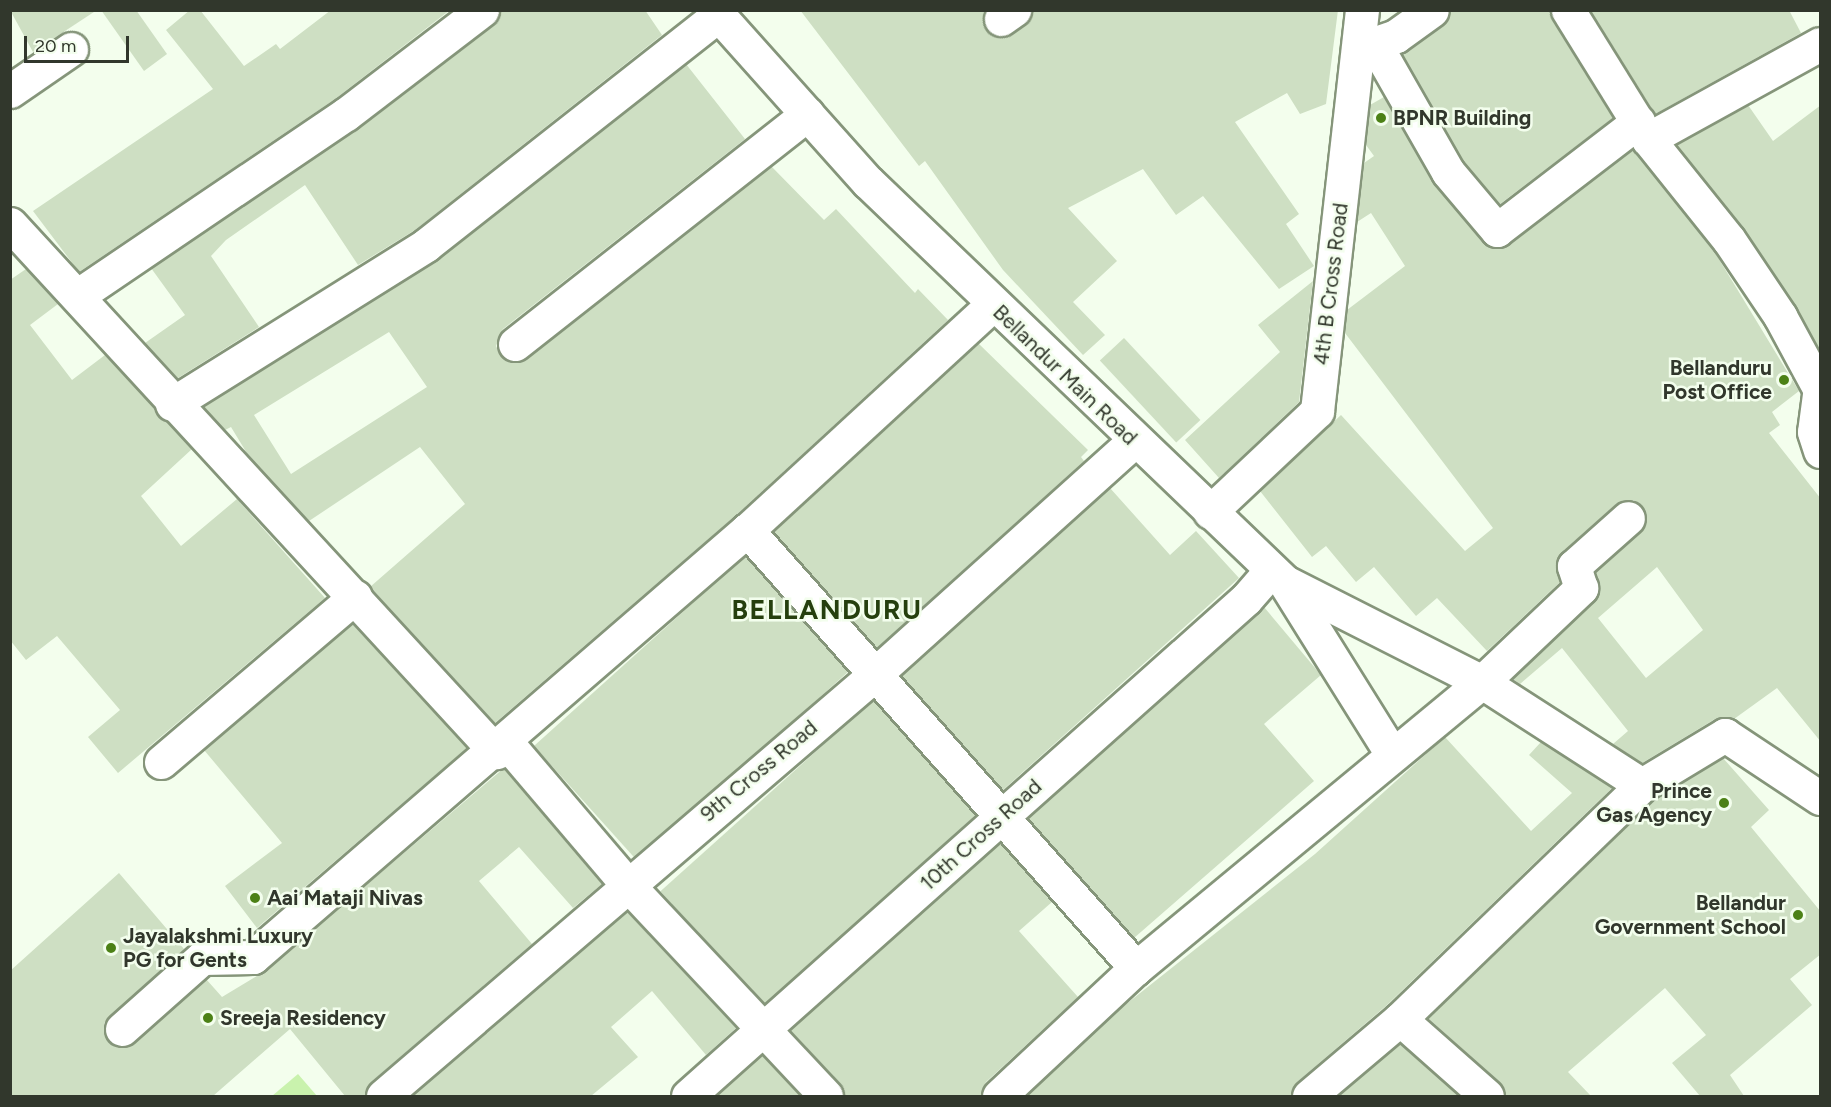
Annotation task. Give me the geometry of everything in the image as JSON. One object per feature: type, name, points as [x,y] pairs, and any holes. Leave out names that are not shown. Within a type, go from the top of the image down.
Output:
[{"type":"street","points":[[77,296],[346,114],[482,10]]},
{"type":"street","name":"4th B Cross Road","points":[[1210,513],[1317,411],[1366,47],[1362,10]]},
{"type":"street","points":[[1432,10],[1366,47],[1448,172],[1497,230],[1643,131],[1821,44]]},
{"type":"street","points":[[1568,10],[1643,131],[1729,240],[1820,387],[1814,432],[1821,451]]},
{"type":"street","points":[[172,404],[426,245],[716,13]]},
{"type":"street","name":"Bellandur Main Road","points":[[716,13],[807,114],[992,304],[1133,442],[1278,576],[1288,595],[1321,637],[1392,754]]},
{"type":"street","points":[[10,91],[72,49]]},
{"type":"street","points":[[515,344],[807,114]]},
{"type":"street","points":[[10,224],[172,404],[501,747],[626,883],[766,1028],[826,1096]]},
{"type":"street","points":[[122,1029],[202,958],[253,957],[501,747],[747,530],[992,304]]},
{"type":"street","name":"9th Cross Road","points":[[383,1096],[626,883],[873,676],[1133,442]]},
{"type":"street","points":[[999,1096],[1136,968],[1392,754],[1482,682],[1581,588],[1574,566],[1628,518]]},
{"type":"street","points":[[747,530],[873,676],[1004,814],[1136,968]]},
{"type":"street","points":[[1278,576],[1482,682],[1642,785]]},
{"type":"street","name":"10th Cross Road","points":[[688,1096],[1246,599],[1278,576]]},
{"type":"street","points":[[161,762],[355,597]]},
{"type":"street","points":[[1309,1096],[1400,1019],[1642,785],[1725,735],[1821,798]]},
{"type":"street","points":[[1400,1019],[1486,1096]]},
{"type":"green space","points":[[298,1074],[317,1096],[272,1096]]},
{"type":"building","points":[[10,10],[97,10],[33,52]]},
{"type":"building","points":[[101,10],[136,10],[167,54],[144,71]]},
{"type":"building","points":[[190,10],[200,10],[244,66],[276,44],[280,49],[331,10],[450,10],[335,99],[79,272],[33,211],[213,89],[166,30]]},
{"type":"building","points":[[500,10],[645,10],[662,35],[415,230],[358,265],[305,185],[226,240],[211,256],[259,327],[178,378],[145,343],[185,315],[151,268],[357,129],[493,25]]},
{"type":"building","points":[[800,10],[983,10],[986,30],[1002,38],[1025,25],[1032,10],[1338,10],[1326,104],[1300,114],[1287,93],[1235,122],[1299,214],[1286,224],[1314,266],[1279,289],[1203,196],[1176,215],[1143,169],[1068,208],[1117,261],[1073,302],[1105,335],[1083,355],[1003,270],[925,161],[919,166]]},
{"type":"building","points":[[1450,10],[1549,10],[1613,118],[1500,204],[1463,161],[1402,54],[1443,25]]},
{"type":"building","points":[[1590,10],[1789,10],[1801,33],[1655,114]]},
{"type":"building","points":[[686,64],[745,139],[503,329],[496,346],[501,356],[517,363],[527,359],[771,166],[824,220],[836,209],[915,293],[918,289],[948,320],[735,516],[495,723],[370,587],[465,504],[420,447],[309,521],[248,455],[231,427],[225,430],[203,406],[438,260]],"holes":[[[389,332],[427,387],[291,474],[254,415]]]},
{"type":"building","points":[[1384,97],[1434,184],[1490,247],[1508,245],[1633,150],[1714,251],[1799,391],[1772,412],[1780,425],[1769,433],[1821,499],[1821,742],[1777,688],[1734,719],[1715,719],[1642,763],[1613,744],[1628,731],[1562,648],[1520,684],[1513,679],[1594,601],[1599,592],[1596,572],[1646,524],[1646,514],[1634,500],[1616,504],[1562,552],[1556,562],[1560,582],[1487,651],[1437,598],[1416,616],[1374,567],[1356,582],[1326,546],[1312,557],[1260,491],[1341,415],[1465,551],[1493,528],[1345,333],[1347,310],[1405,266],[1371,213],[1357,222],[1364,163],[1374,156],[1366,145],[1370,105]],"holes":[[[1657,567],[1703,630],[1646,678],[1598,618]]]},
{"type":"building","points":[[1748,105],[1773,141],[1821,105],[1821,351],[1745,230],[1677,145]]},
{"type":"building","points":[[26,269],[58,304],[30,325],[72,380],[105,355],[192,449],[141,496],[181,546],[237,499],[325,598],[118,773],[88,737],[120,710],[57,636],[26,660],[10,640],[10,280]]},
{"type":"building","points":[[1313,281],[1299,402],[1219,478],[1185,440],[1280,352],[1258,325]]},
{"type":"building","points":[[1124,338],[1200,420],[1176,442],[1100,361]]},
{"type":"building","points":[[978,343],[1088,450],[1081,457],[1084,461],[877,648],[773,531]]},
{"type":"building","points":[[1110,488],[1170,555],[1196,531],[1239,578],[1003,790],[901,676]]},
{"type":"building","points":[[745,556],[849,671],[638,861],[534,746]]},
{"type":"building","points":[[1264,607],[1321,675],[1264,724],[1314,781],[1134,938],[1028,818]]},
{"type":"building","points":[[352,624],[467,748],[257,928],[225,886],[282,843],[204,750]]},
{"type":"building","points":[[873,700],[976,814],[764,1006],[660,891]]},
{"type":"building","points":[[1445,737],[1531,831],[1572,793],[1529,755],[1541,742],[1612,788],[1387,1005],[1297,1082],[1291,1096],[1026,1096],[1120,1009],[1315,854]]},
{"type":"building","points":[[1723,758],[1769,810],[1751,827],[1821,912],[1821,954],[1790,979],[1812,1005],[1730,1075],[1744,1096],[1700,1096],[1672,1063],[1706,1035],[1665,988],[1568,1072],[1591,1096],[1505,1096],[1499,1082],[1428,1018],[1653,800]]},
{"type":"building","points":[[504,768],[602,884],[573,908],[519,847],[479,881],[532,944],[371,1082],[365,1096],[345,1096],[290,1029],[213,1096],[10,1096],[10,971],[119,873],[184,949],[104,1023],[108,1041],[125,1047],[206,979],[222,997],[265,971]]},
{"type":"building","points":[[1000,843],[1052,902],[1019,931],[1078,997],[986,1082],[981,1096],[844,1096],[840,1083],[790,1030]]},
{"type":"building","points":[[627,912],[736,1028],[706,1055],[652,991],[611,1027],[638,1057],[591,1096],[411,1096]]},
{"type":"building","points":[[1400,1044],[1459,1096],[1337,1096]]},
{"type":"building","points":[[762,1055],[801,1096],[716,1096]]},
{"type":"place","name":"BPNR Building","points":[[1381,118]]},
{"type":"place","name":"Bellanduru Post Office","points":[[1784,380]]},
{"type":"place","name":"Prince Gas Agency","points":[[1724,803]]},
{"type":"place","name":"Aai Mataji Nivas","points":[[255,898]]},
{"type":"place","name":"Bellandur Government School","points":[[1798,915]]},
{"type":"place","name":"Jayalakshmi Luxury PG for Gents","points":[[111,948]]},
{"type":"place","name":"Sreeja Residency","points":[[208,1018]]},
{"type":"district","name":"BELLANDURU","points":[[827,610]]}]
